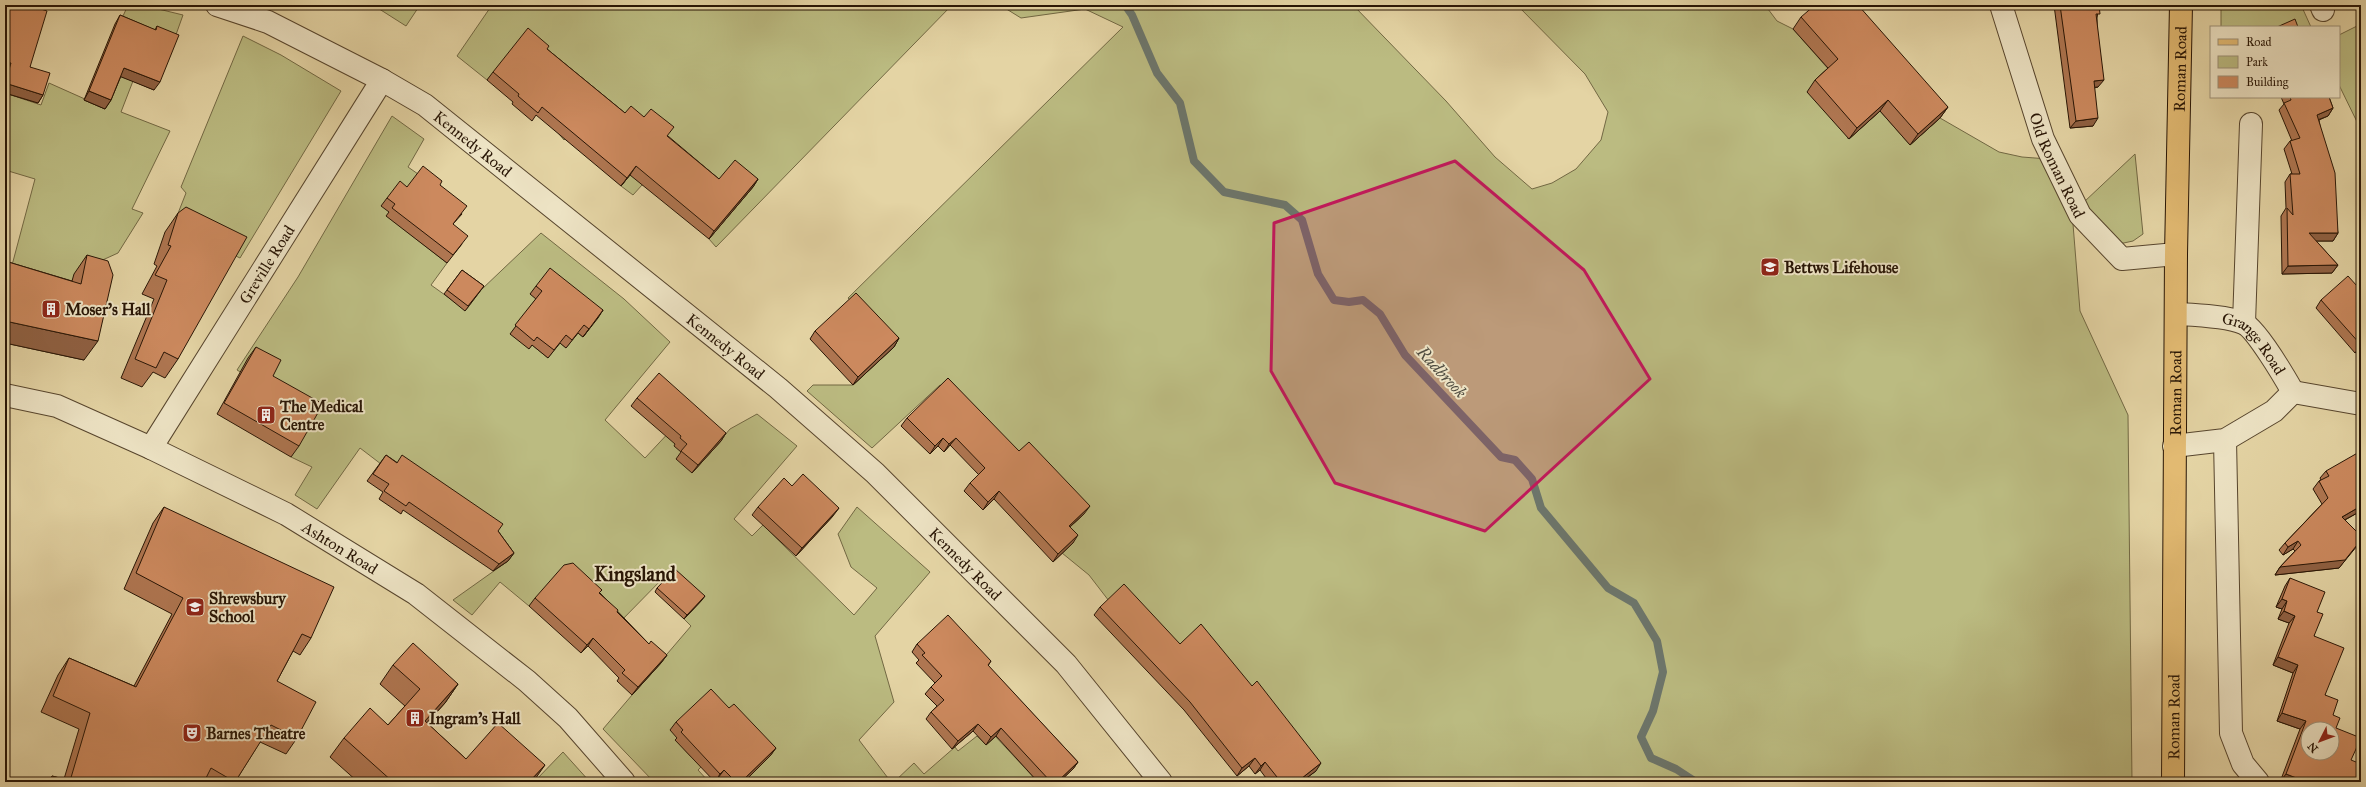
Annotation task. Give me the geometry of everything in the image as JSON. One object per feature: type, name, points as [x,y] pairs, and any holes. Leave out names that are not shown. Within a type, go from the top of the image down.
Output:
[{"type":"main road","name":"Roman Road","points":[[2173,782],[2174,446],[2181,5]]},
{"type":"street","name":"Kennedy Road","points":[[216,5],[268,22],[382,80],[431,110],[778,388],[875,473],[1066,664],[1161,782]]},
{"type":"street","name":"Old Roman Road","points":[[2001,5],[2043,139],[2080,215],[2122,259],[2176,254]]},
{"type":"street","name":"Greville Road","points":[[151,448],[382,80]]},
{"type":"street","points":[[2244,323],[2251,124]]},
{"type":"street","name":"Grange Road","points":[[2176,314],[2202,315],[2244,323],[2271,355],[2293,392],[2361,404]]},
{"type":"street","name":"Grange Road","points":[[2174,446],[2225,440],[2274,411],[2293,392]]},
{"type":"street","name":"Ashton Road","points":[[5,396],[57,406],[151,448],[286,514],[416,594],[533,686],[568,718],[624,782]]},
{"type":"street","points":[[2225,440],[2231,733],[2243,764],[2258,782]]},
{"type":"highlighted area","points":[[1455,161],[1584,270],[1650,379],[1485,531],[1335,483],[1271,371],[1274,223]]},
{"type":"green space","points":[[128,5],[142,5],[183,15],[173,43],[119,25]]},
{"type":"green space","points":[[373,5],[420,5],[406,26]]},
{"type":"green space","points":[[492,5],[952,5],[716,247],[709,239],[709,192],[642,185],[633,195],[621,186],[639,163],[573,131],[564,140],[559,134],[522,37],[487,80],[457,56]]},
{"type":"green space","points":[[1000,5],[1353,5],[1446,101],[1495,157],[1532,189],[1552,183],[1576,169],[1601,140],[1608,112],[1585,74],[1517,5],[1765,5],[1777,21],[1793,29],[1830,71],[1848,139],[1880,111],[1910,145],[1940,118],[1999,152],[2022,157],[2048,159],[2073,224],[2080,311],[2128,415],[2132,782],[1301,782],[1315,771],[1246,694],[1165,661],[1109,601],[1089,575],[1062,553],[1072,543],[1063,533],[1084,514],[1007,486],[942,386],[940,385],[872,448],[807,391],[813,385],[853,385],[893,347],[848,298],[1123,27],[1085,9],[1021,18]]},
{"type":"green space","points":[[2221,5],[2301,5],[2311,26],[2221,26]]},
{"type":"green space","points":[[2361,24],[2361,130],[2340,87],[2340,34]]},
{"type":"green space","points":[[243,36],[281,55],[341,91],[240,258],[173,226],[186,193],[181,187]]},
{"type":"green space","points":[[119,76],[133,81],[121,112],[170,131],[132,209],[143,213],[118,253],[96,263],[67,303],[11,269],[35,179],[5,170],[5,93],[41,105],[49,83],[105,108]]},
{"type":"green space","points":[[392,116],[424,139],[408,167],[418,174],[387,216],[447,263],[431,285],[466,310],[481,290],[541,233],[624,299],[670,342],[605,420],[645,458],[673,428],[692,473],[730,429],[757,414],[797,446],[734,519],[752,536],[763,525],[854,615],[877,588],[851,567],[838,534],[857,507],[930,572],[875,636],[894,702],[859,740],[891,782],[744,782],[770,756],[678,738],[676,740],[690,756],[706,762],[698,770],[709,782],[654,782],[603,729],[691,626],[684,619],[701,600],[670,571],[617,625],[559,573],[529,606],[500,582],[472,615],[453,600],[508,561],[360,448],[317,509],[295,495],[312,467],[291,457],[315,415],[237,370],[298,277]],"holes":[[[537,299],[583,337],[578,333],[566,348],[560,343],[548,358],[532,345],[529,349]]]},
{"type":"green space","points":[[2135,154],[2143,234],[2133,241],[2119,244],[2084,202]]},
{"type":"green space","points":[[977,736],[986,745],[995,736],[1038,782],[894,782],[914,763],[924,774],[955,747],[958,751]]},
{"type":"green space","points":[[563,752],[590,782],[534,782]]},
{"type":"building","points":[[5,5],[29,5],[47,11],[30,67],[50,73],[43,95],[5,83],[11,63],[5,62]]},
{"type":"building","points":[[1815,5],[1858,5],[1948,107],[1918,134],[1888,100],[1857,128],[1815,80],[1838,59],[1801,17]]},
{"type":"building","points":[[2060,5],[2099,5],[2100,14],[2096,14],[2104,80],[2094,81],[2098,118],[2076,121]]},
{"type":"building","points":[[120,15],[156,30],[157,26],[179,35],[160,82],[124,68],[111,100],[89,91]]},
{"type":"building","points":[[2295,19],[2298,26],[2279,26]]},
{"type":"building","points":[[528,28],[549,46],[547,49],[625,113],[631,106],[644,117],[651,109],[674,127],[667,136],[719,179],[735,160],[758,179],[714,231],[636,166],[627,178],[542,107],[538,113],[518,96],[519,94],[493,72]]},
{"type":"building","points":[[2290,98],[2329,98],[2333,108],[2317,115],[2335,173],[2338,233],[2309,233],[2338,265],[2288,266],[2287,208],[2293,215],[2290,174],[2300,174],[2290,141],[2300,138],[2284,103],[2291,100]]},
{"type":"building","points":[[423,166],[442,181],[440,185],[467,206],[453,224],[468,236],[453,255],[392,208],[395,204],[387,198],[400,181],[407,187]]},
{"type":"building","points":[[186,207],[247,237],[178,359],[164,352],[156,368],[135,359],[167,280],[155,275],[171,246],[168,245],[178,213]]},
{"type":"building","points":[[87,255],[108,261],[113,275],[98,341],[5,321],[5,261],[81,284]]},
{"type":"building","points":[[550,268],[603,310],[589,329],[584,325],[572,340],[566,335],[554,350],[537,337],[534,341],[515,325],[542,291],[536,286]]},
{"type":"building","points":[[462,270],[484,286],[468,306],[447,290]]},
{"type":"building","points":[[2348,276],[2357,286],[2361,282],[2361,345],[2321,300]]},
{"type":"building","points":[[856,293],[899,338],[858,377],[815,331]]},
{"type":"building","name":"The Medical Centre","points":[[256,347],[281,360],[273,376],[323,404],[299,446],[224,403]]},
{"type":"building","points":[[659,373],[726,433],[698,465],[681,451],[687,444],[680,438],[681,436],[637,398]]},
{"type":"building","points":[[948,378],[1019,451],[1029,442],[1090,506],[1069,526],[1078,535],[1058,554],[999,491],[988,502],[970,483],[985,468],[956,438],[949,444],[943,438],[935,446],[907,418]]},
{"type":"building","points":[[2361,451],[2361,493],[2359,494],[2361,498],[2361,506],[2342,517],[2361,536],[2361,540],[2345,560],[2280,567],[2301,545],[2298,541],[2288,547],[2285,543],[2328,498],[2319,481],[2329,476],[2326,471]]},
{"type":"building","points":[[386,455],[397,463],[402,455],[503,524],[498,531],[514,553],[499,564],[409,502],[406,506],[384,491],[389,484],[373,474]]},
{"type":"building","points":[[803,474],[839,508],[802,548],[758,507],[784,478],[792,486]]},
{"type":"building","points":[[164,507],[334,587],[311,638],[302,634],[277,681],[316,702],[297,738],[271,725],[235,782],[211,768],[204,782],[51,782],[52,776],[70,781],[90,713],[53,696],[69,658],[136,687],[183,598],[136,573]]},
{"type":"building","points":[[573,563],[602,590],[599,593],[618,610],[617,612],[649,644],[651,641],[667,655],[638,687],[622,673],[625,670],[593,638],[587,645],[535,598],[564,565]]},
{"type":"building","points":[[675,569],[705,596],[687,615],[657,588]]},
{"type":"building","points":[[2290,578],[2325,592],[2317,612],[2323,614],[2314,636],[2344,648],[2325,695],[2338,700],[2333,715],[2340,718],[2339,721],[2306,721],[2282,713],[2298,665],[2278,657],[2295,616],[2284,611],[2287,601],[2282,599]]},
{"type":"building","points":[[1124,584],[1180,644],[1201,624],[1252,686],[1257,681],[1321,763],[1297,782],[1281,782],[1265,762],[1261,766],[1255,758],[1242,768],[1190,702],[1100,607]]},
{"type":"building","points":[[948,615],[991,661],[988,665],[1078,762],[1057,782],[1051,782],[1001,728],[991,737],[978,724],[958,741],[931,712],[944,700],[931,687],[942,676],[922,655],[925,653],[917,644]]},
{"type":"building","points":[[413,643],[458,684],[425,721],[466,759],[498,723],[545,765],[529,782],[393,782],[344,738],[370,708],[388,725],[420,689],[393,665]]},
{"type":"building","points":[[711,689],[729,708],[734,704],[776,748],[741,782],[736,782],[724,770],[720,774],[681,732],[683,730],[676,722]]},
{"type":"building","points":[[2340,730],[2361,738],[2351,760],[2361,764],[2361,782],[2307,782],[2286,774],[2300,737],[2300,761],[2340,761]]},
{"type":"waterway","name":"Radbrook","points":[[1125,5],[1132,15],[1157,73],[1180,103],[1194,161],[1224,192],[1285,205],[1302,220],[1318,274],[1334,300],[1349,302],[1363,300],[1380,314],[1405,355],[1501,457],[1515,460],[1532,479],[1541,508],[1608,588],[1634,603],[1657,641],[1663,672],[1653,711],[1641,737],[1651,758],[1676,769],[1696,782]]},
{"type":"place","name":"Bettws Lifehouse","points":[[1770,267]]},
{"type":"place","name":"Moser's Hall","points":[[51,309]]},
{"type":"place","name":"The Medical Centre","points":[[266,415]]},
{"type":"place","name":"Shrewsbury School","points":[[195,607]]},
{"type":"place","name":"Ingram's Hall","points":[[415,718]]},
{"type":"place","name":"Barnes Theatre","points":[[192,733]]},
{"type":"district","name":"Kingsland","points":[[635,574]]}]
